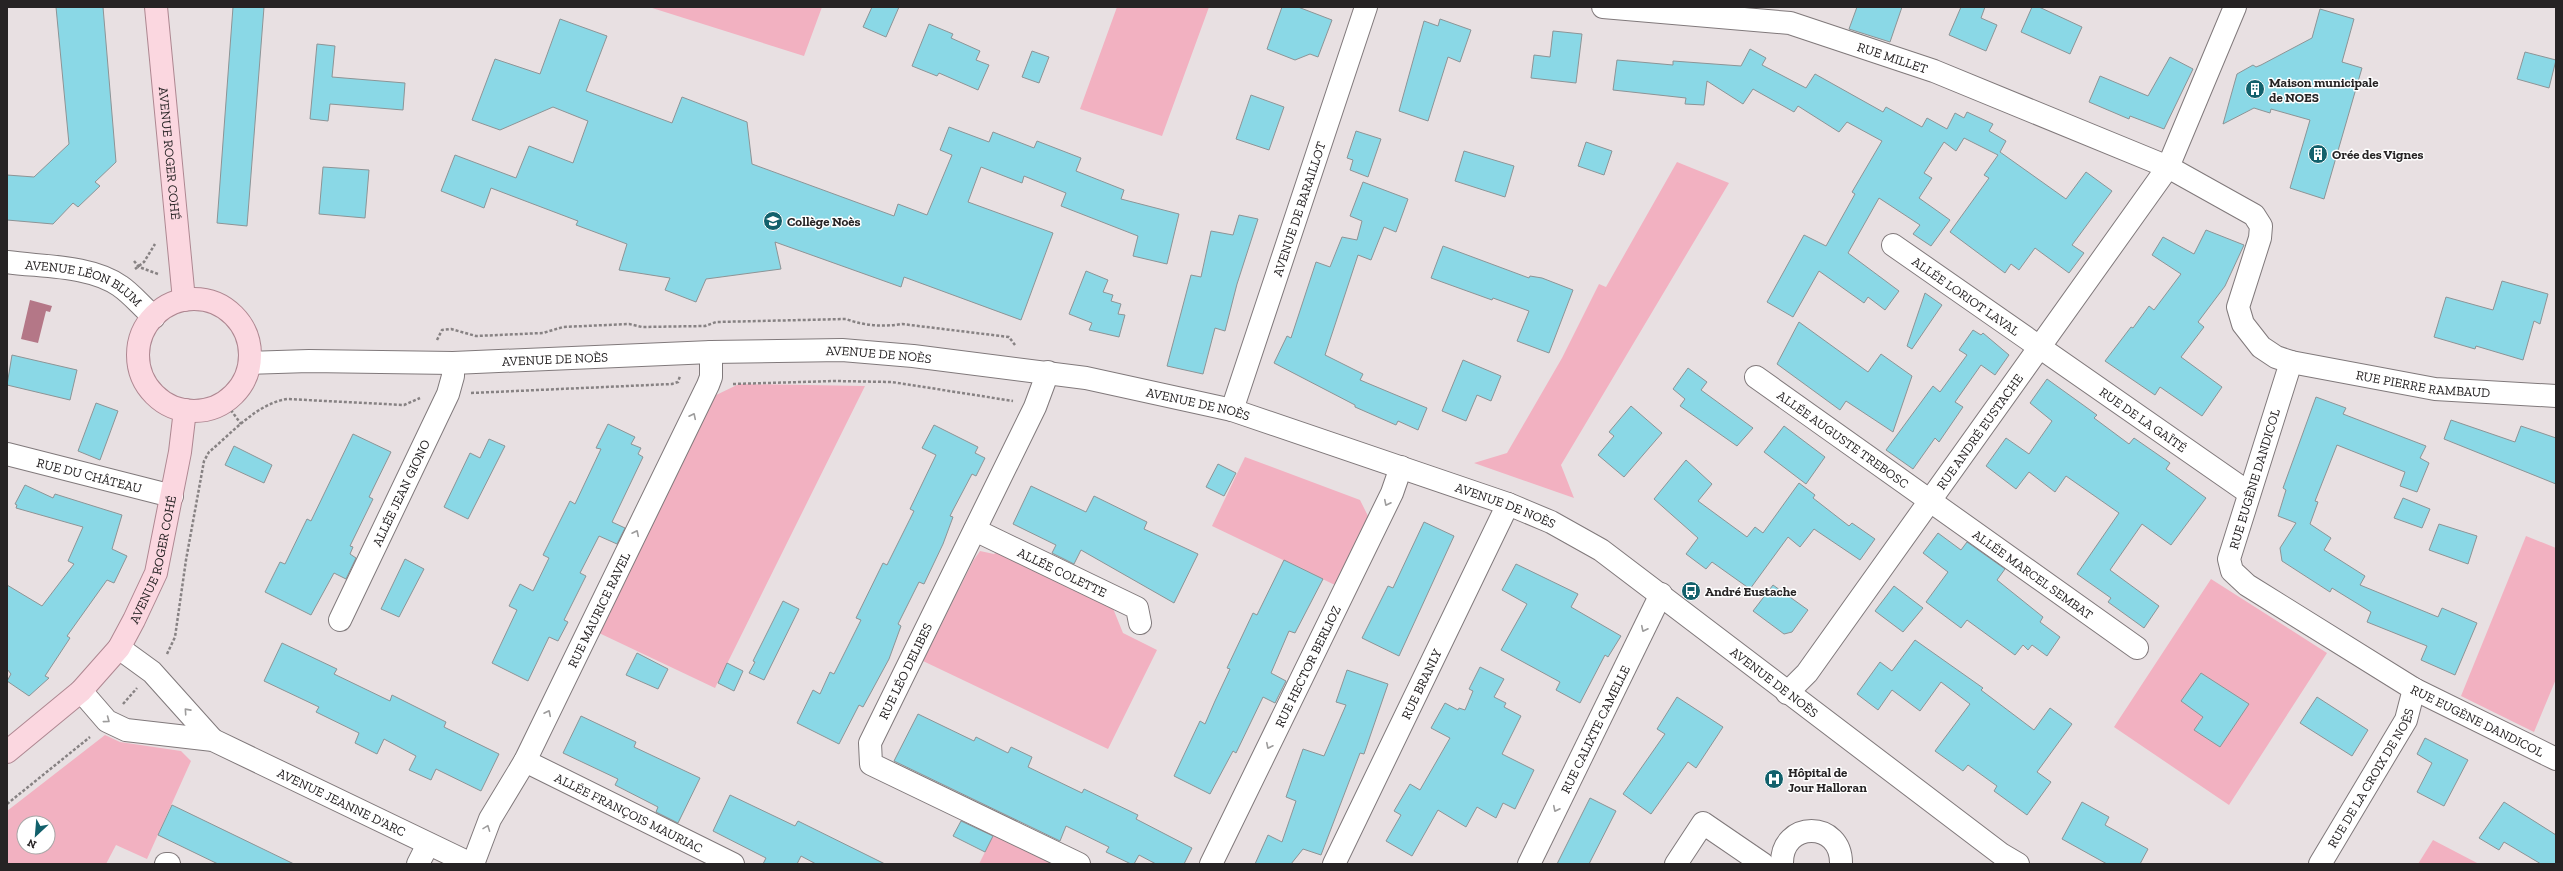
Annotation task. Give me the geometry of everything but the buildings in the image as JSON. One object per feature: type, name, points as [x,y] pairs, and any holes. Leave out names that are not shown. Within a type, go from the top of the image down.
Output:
[{"type":"main road","name":"AVENUE ROGER COHÉ","points":[[156,7],[184,300]]},
{"type":"main road","points":[[184,300],[203,300],[222,306],[236,318],[247,337],[250,363],[246,378],[238,391],[225,402],[206,410],[185,410],[171,406],[159,399],[147,385],[140,368],[140,344],[143,332],[154,317],[168,306],[184,300]]},
{"type":"main road","name":"AVENUE ROGER COHÉ","points":[[7,752],[81,692],[118,648],[156,573],[172,496],[185,410]]},
{"type":"street","name":"AVENUE DE BARAILLOT","points":[[1232,410],[1366,7]]},
{"type":"street","name":"RUE MILLET","points":[[1603,7],[1790,23],[1934,71],[2168,167]]},
{"type":"street","name":"RUE ANDRÉ EUSTACHE","points":[[1787,693],[1807,673],[2168,167],[2235,7]]},
{"type":"street","points":[[2168,167],[2230,200],[2254,215],[2258,220],[2261,226],[2260,238],[2238,308],[2243,324],[2261,347],[2276,357],[2291,362]]},
{"type":"street","name":"ALLÉE LORIOT LAVAL","points":[[1893,245],[2038,348]]},
{"type":"street","name":"AVENUE LÉON BLUM","points":[[7,262],[80,272],[109,280],[121,287],[154,317]]},
{"type":"street","name":"RUE DE LA GAÎTÉ","points":[[2038,348],[2249,492]]},
{"type":"street","name":"AVENUE DE NOÈS","points":[[250,363],[308,361],[453,363],[711,352],[842,350],[1048,372],[1101,381],[1232,410],[1508,504],[1551,522],[1601,550],[1661,594],[1787,693],[2001,854],[2018,864]]},
{"type":"street","name":"RUE MAURICE RAVEL","points":[[472,864],[490,820],[525,761],[708,385],[711,377],[711,352]]},
{"type":"street","name":"RUE PIERRE RAMBAUD","points":[[2291,362],[2435,389],[2556,396]]},
{"type":"street","name":"RUE EUGÈNE DANDICOL","points":[[2291,362],[2249,492],[2230,559],[2232,571],[2247,585],[2414,689],[2556,759]]},
{"type":"street","name":"ALLÉE JEAN GIONO","points":[[340,620],[448,394],[453,376],[453,363]]},
{"type":"street","name":"RUE LÉO DELIBES","points":[[1048,372],[1035,407],[870,743],[871,764],[1080,864]]},
{"type":"street","name":"ALLÉE AUGUSTE TREBOSC","points":[[1756,377],[1929,500]]},
{"type":"street","name":"RUE DU CHÂTEAU","points":[[7,454],[172,496]]},
{"type":"street","name":"RUE HECTOR BERLIOZ","points":[[1211,864],[1392,493],[1401,467]]},
{"type":"street","name":"ALLÉE MARCEL SEMBAT","points":[[1929,500],[2137,648]]},
{"type":"street","name":"RUE BRANLY","points":[[1334,864],[1508,504]]},
{"type":"street","name":"ALLÉE COLETTE","points":[[975,530],[1137,608],[1140,624]]},
{"type":"street","name":"RUE CALIXTE CAMELLE","points":[[1529,864],[1661,594]]},
{"type":"street","name":"AVENUE JEANNE D'ARC","points":[[118,648],[152,672],[213,740]]},
{"type":"street","name":"RUE DE LA CROIX DE NOÈS","points":[[2320,864],[2406,720],[2414,689]]},
{"type":"street","name":"AVENUE JEANNE D'ARC","points":[[81,692],[107,721],[126,730],[213,740],[472,864]]},
{"type":"street","name":"ALLÉE FRANÇOIS MAURIAC","points":[[525,761],[733,864]]},
{"type":"street","points":[[1676,864],[1703,823],[1763,864]]},
{"type":"street","points":[[1782,864],[1783,853],[1787,844],[1803,832],[1813,831],[1822,833],[1837,844],[1841,864]]},
{"type":"street","points":[[418,864],[428,844]]},
{"type":"path","points":[[121,287],[130,272],[139,267],[150,255],[156,240]]},
{"type":"path","points":[[134,261],[139,267],[161,275]]},
{"type":"path","points":[[678,382],[685,385],[835,381],[892,382],[1008,399],[1035,407]]},
{"type":"path","points":[[163,660],[175,636],[186,560],[204,461],[209,452],[241,424],[225,402]]},
{"type":"path","points":[[120,707],[138,687]]},
{"type":"path","points":[[7,804],[93,734]]},
{"type":"shaded area","points":[[649,7],[822,7],[804,56]]},
{"type":"shaded area","points":[[1117,7],[1209,7],[1162,136],[1080,109]]},
{"type":"shaded area","points":[[1677,162],[1729,183],[1561,465],[1574,498],[1474,463],[1507,453],[1562,358],[1599,284],[1606,287]]},
{"type":"shaded area","points":[[30,300],[52,306],[50,312],[46,311],[38,343],[21,339]]},
{"type":"shaded area","points":[[739,384],[865,386],[715,688],[599,633],[712,397]]},
{"type":"shaded area","points":[[1245,457],[1360,500],[1370,520],[1337,586],[1212,526]]},
{"type":"shaded area","points":[[2526,536],[2556,548],[2556,679],[2534,732],[2461,696]]},
{"type":"shaded area","points":[[980,551],[994,554],[997,552],[1112,606],[1123,633],[1157,650],[1108,749],[923,661],[973,561]]},
{"type":"shaded area","points":[[2211,579],[2327,653],[2229,805],[2114,727]]},
{"type":"shaded area","points":[[105,735],[120,742],[181,751],[191,761],[147,859],[116,845],[106,864],[7,864],[7,811]]},
{"type":"shaded area","points":[[994,834],[1056,864],[979,864]]},
{"type":"shaded area","points":[[2433,840],[2479,864],[2418,864]]},
{"type":"place","name":"Maison municipale de NOES","points":[[2255,89]]},
{"type":"place","name":"Orée des Vignes","points":[[2318,154]]},
{"type":"place","name":"Collège Noès","points":[[773,221]]},
{"type":"place","name":"André Eustache","points":[[1691,591]]},
{"type":"place","name":"Hôpital de Jour Halloran","points":[[1774,779]]}]
